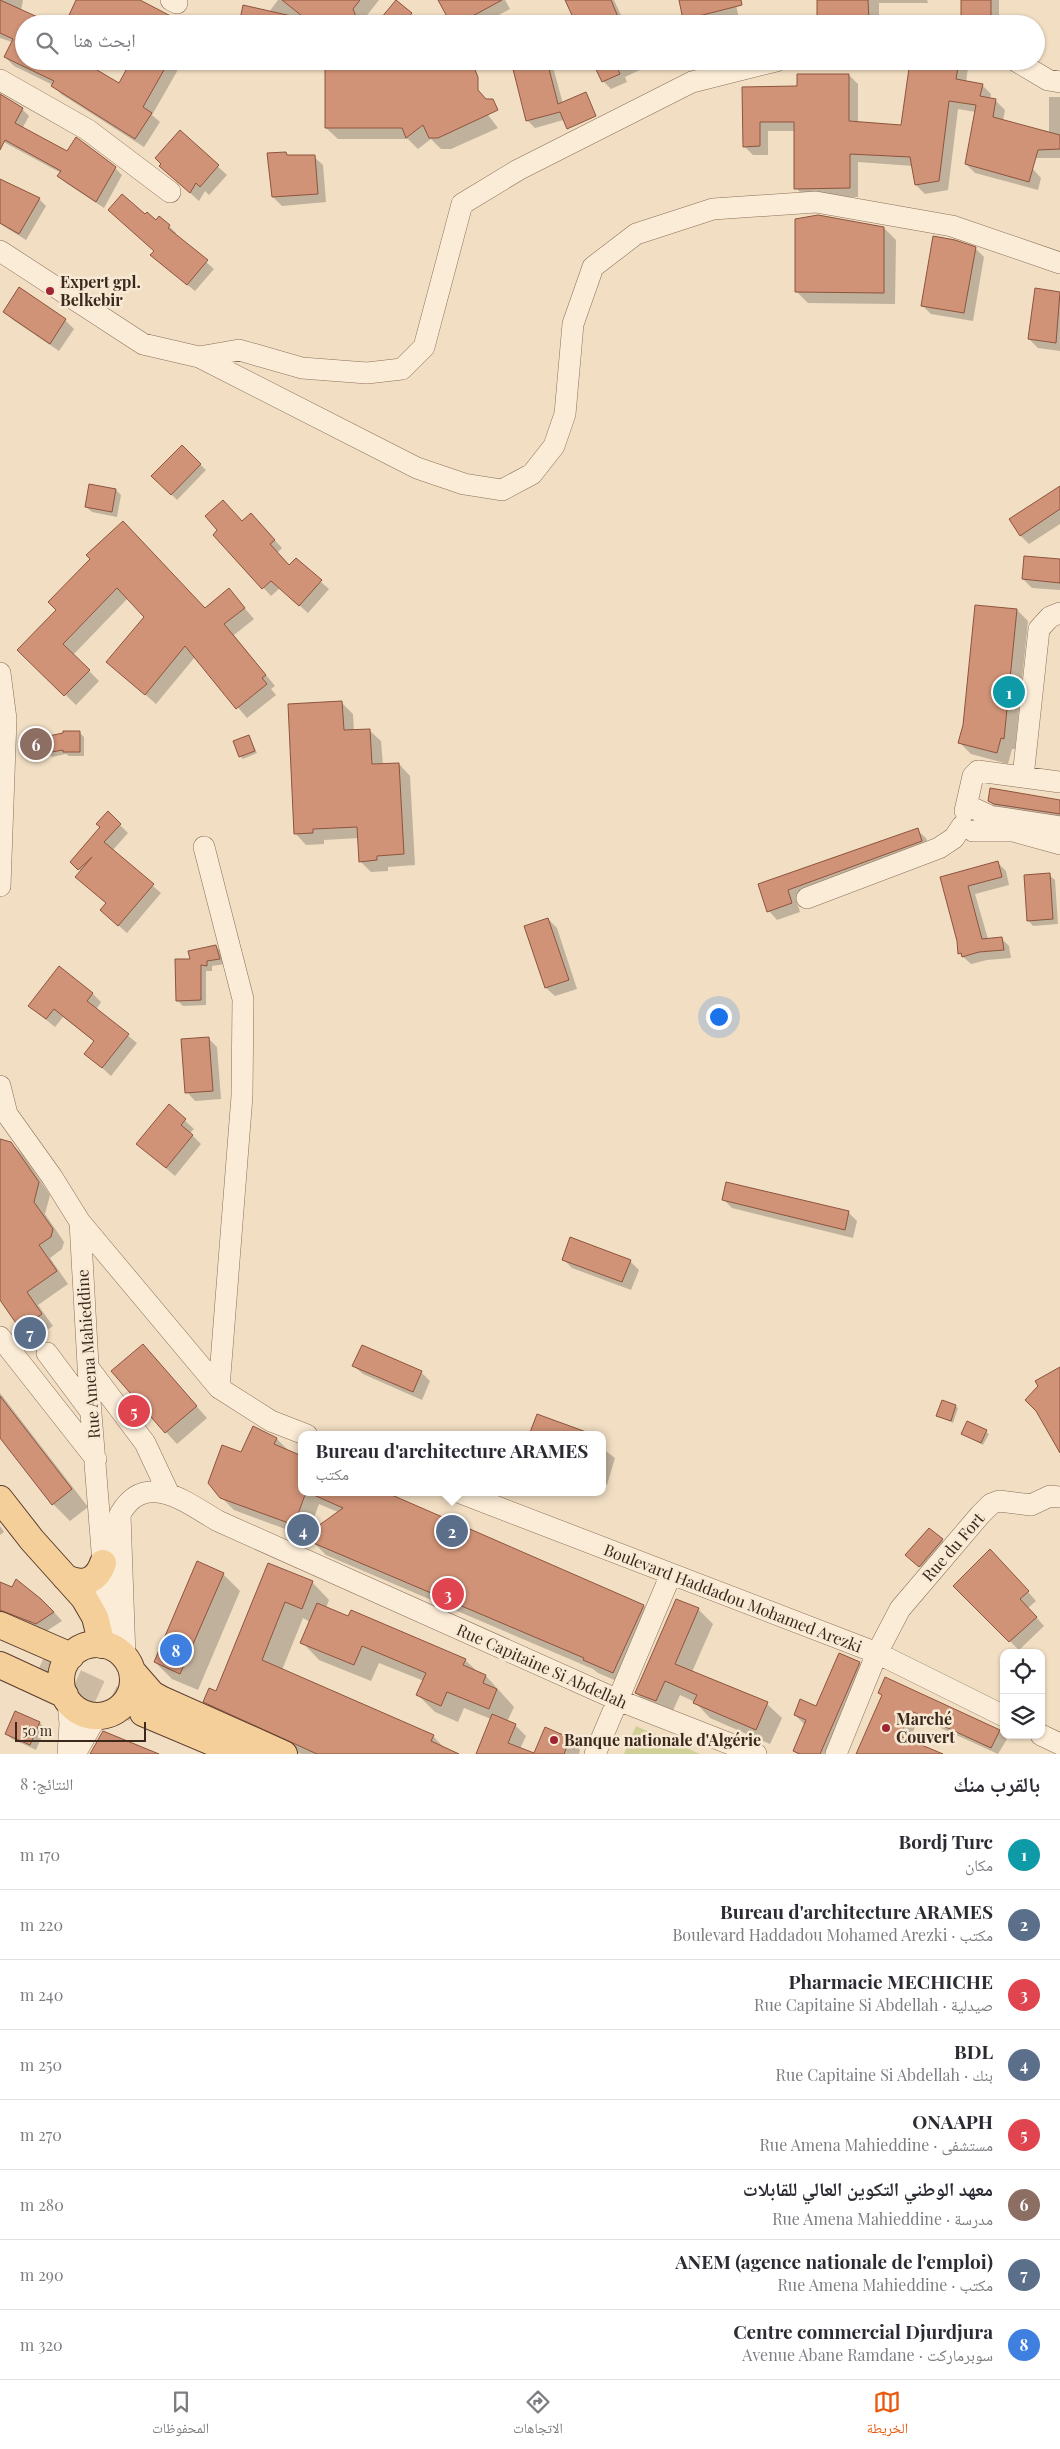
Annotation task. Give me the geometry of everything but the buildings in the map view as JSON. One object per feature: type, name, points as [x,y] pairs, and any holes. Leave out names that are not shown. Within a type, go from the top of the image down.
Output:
[{"type":"main road","points":[[0,1499],[90,1608],[132,1688],[124,1704],[104,1715]]},
{"type":"main road","points":[[32,1540],[77,1615],[79,1633],[73,1654],[62,1671],[61,1679],[66,1698]]},
{"type":"main road","points":[[65,1577],[78,1582],[92,1580],[101,1570],[103,1563]]},
{"type":"main road","points":[[0,1625],[73,1654]]},
{"type":"main road","points":[[73,1654],[87,1646],[116,1655],[152,1694],[284,1754]]},
{"type":"main road","points":[[0,1649],[40,1666]]},
{"type":"main road","points":[[0,1665],[66,1698],[82,1712],[104,1715],[202,1754]]},
{"type":"main road","points":[[143,1713],[240,1754]]},
{"type":"street","points":[[199,357],[239,350],[302,368],[366,373],[402,369],[424,347],[462,204],[518,170],[692,82],[740,70]]},
{"type":"street","points":[[1031,70],[1048,80],[1060,82]]},
{"type":"street","points":[[0,80],[88,130],[170,192]]},
{"type":"street","points":[[0,251],[143,344],[199,357],[417,468],[464,484],[502,490],[532,474],[554,446],[565,414],[573,324],[593,267],[636,234],[712,210],[816,202],[952,226],[1060,264]]},
{"type":"street","points":[[1023,777],[1039,629],[1050,617],[1060,613]]},
{"type":"street","points":[[0,673],[6,719],[0,886]]},
{"type":"street","points":[[807,898],[939,848],[954,838],[969,819],[973,776],[978,771],[1060,782]]},
{"type":"street","points":[[969,819],[990,816],[1060,827]]},
{"type":"street","points":[[969,819],[1060,844]]},
{"type":"street","points":[[204,847],[243,999],[242,1096],[219,1388]]},
{"type":"street","name":"Rue Amena Mahieddine","points":[[0,1086],[7,1114],[52,1177],[80,1222],[91,1412],[103,1563],[116,1655]]},
{"type":"street","points":[[80,1222],[219,1388],[271,1421],[298,1432]]},
{"type":"street","points":[[0,1337],[96,1459]]},
{"type":"street","points":[[47,1353],[91,1412]]},
{"type":"street","points":[[88,1367],[145,1443],[168,1492],[140,1495]]},
{"type":"street","points":[[116,1655],[120,1514],[128,1504],[147,1491],[154,1482],[155,1462]]},
{"type":"street","name":"Rue Capitaine Si Abdellah","points":[[168,1492],[218,1521],[618,1700],[756,1754]]},
{"type":"street","name":"Boulevard Haddadou Mohamed Arezki","points":[[468,1496],[877,1653],[1000,1714]]},
{"type":"street","name":"Rue du Fort","points":[[877,1653],[900,1609],[991,1504],[998,1501],[1031,1505],[1050,1496],[1060,1497]]},
{"type":"street","points":[[595,1754],[671,1574]]},
{"type":"street","points":[[836,1754],[877,1653]]},
{"type":"street","points":[[66,1698],[70,1724],[68,1754]]},
{"type":"street","points":[[75,1754],[91,1726],[104,1715]]},
{"type":"green space","points":[[636,1726],[700,1754],[624,1754]]},
{"type":"tunnel","points":[[40,1666],[143,1713]]},
{"type":"place","name":"Expert gpl. Belkebir","points":[[50,291]]},
{"type":"place","name":"Bordj Turc","points":[[1009,692]]},
{"type":"place","name":"معهد الوطني التكوين العالي للقابلات","points":[[36,744]]},
{"type":"place","name":"ANEM (agence nationale de l'emploi)","points":[[30,1333]]},
{"type":"place","name":"ONAAPH","points":[[134,1411]]},
{"type":"place","name":"BDL","points":[[303,1530]]},
{"type":"place","name":"Bureau d'architecture ARAMES","points":[[452,1531]]},
{"type":"place","name":"Pharmacie MECHICHE","points":[[448,1594]]},
{"type":"place","name":"Centre commercial Djurdjura","points":[[176,1650]]},
{"type":"place","name":"Marché Couvert","points":[[886,1728]]},
{"type":"place","name":"Banque nationale d'Algérie","points":[[554,1740]]}]
